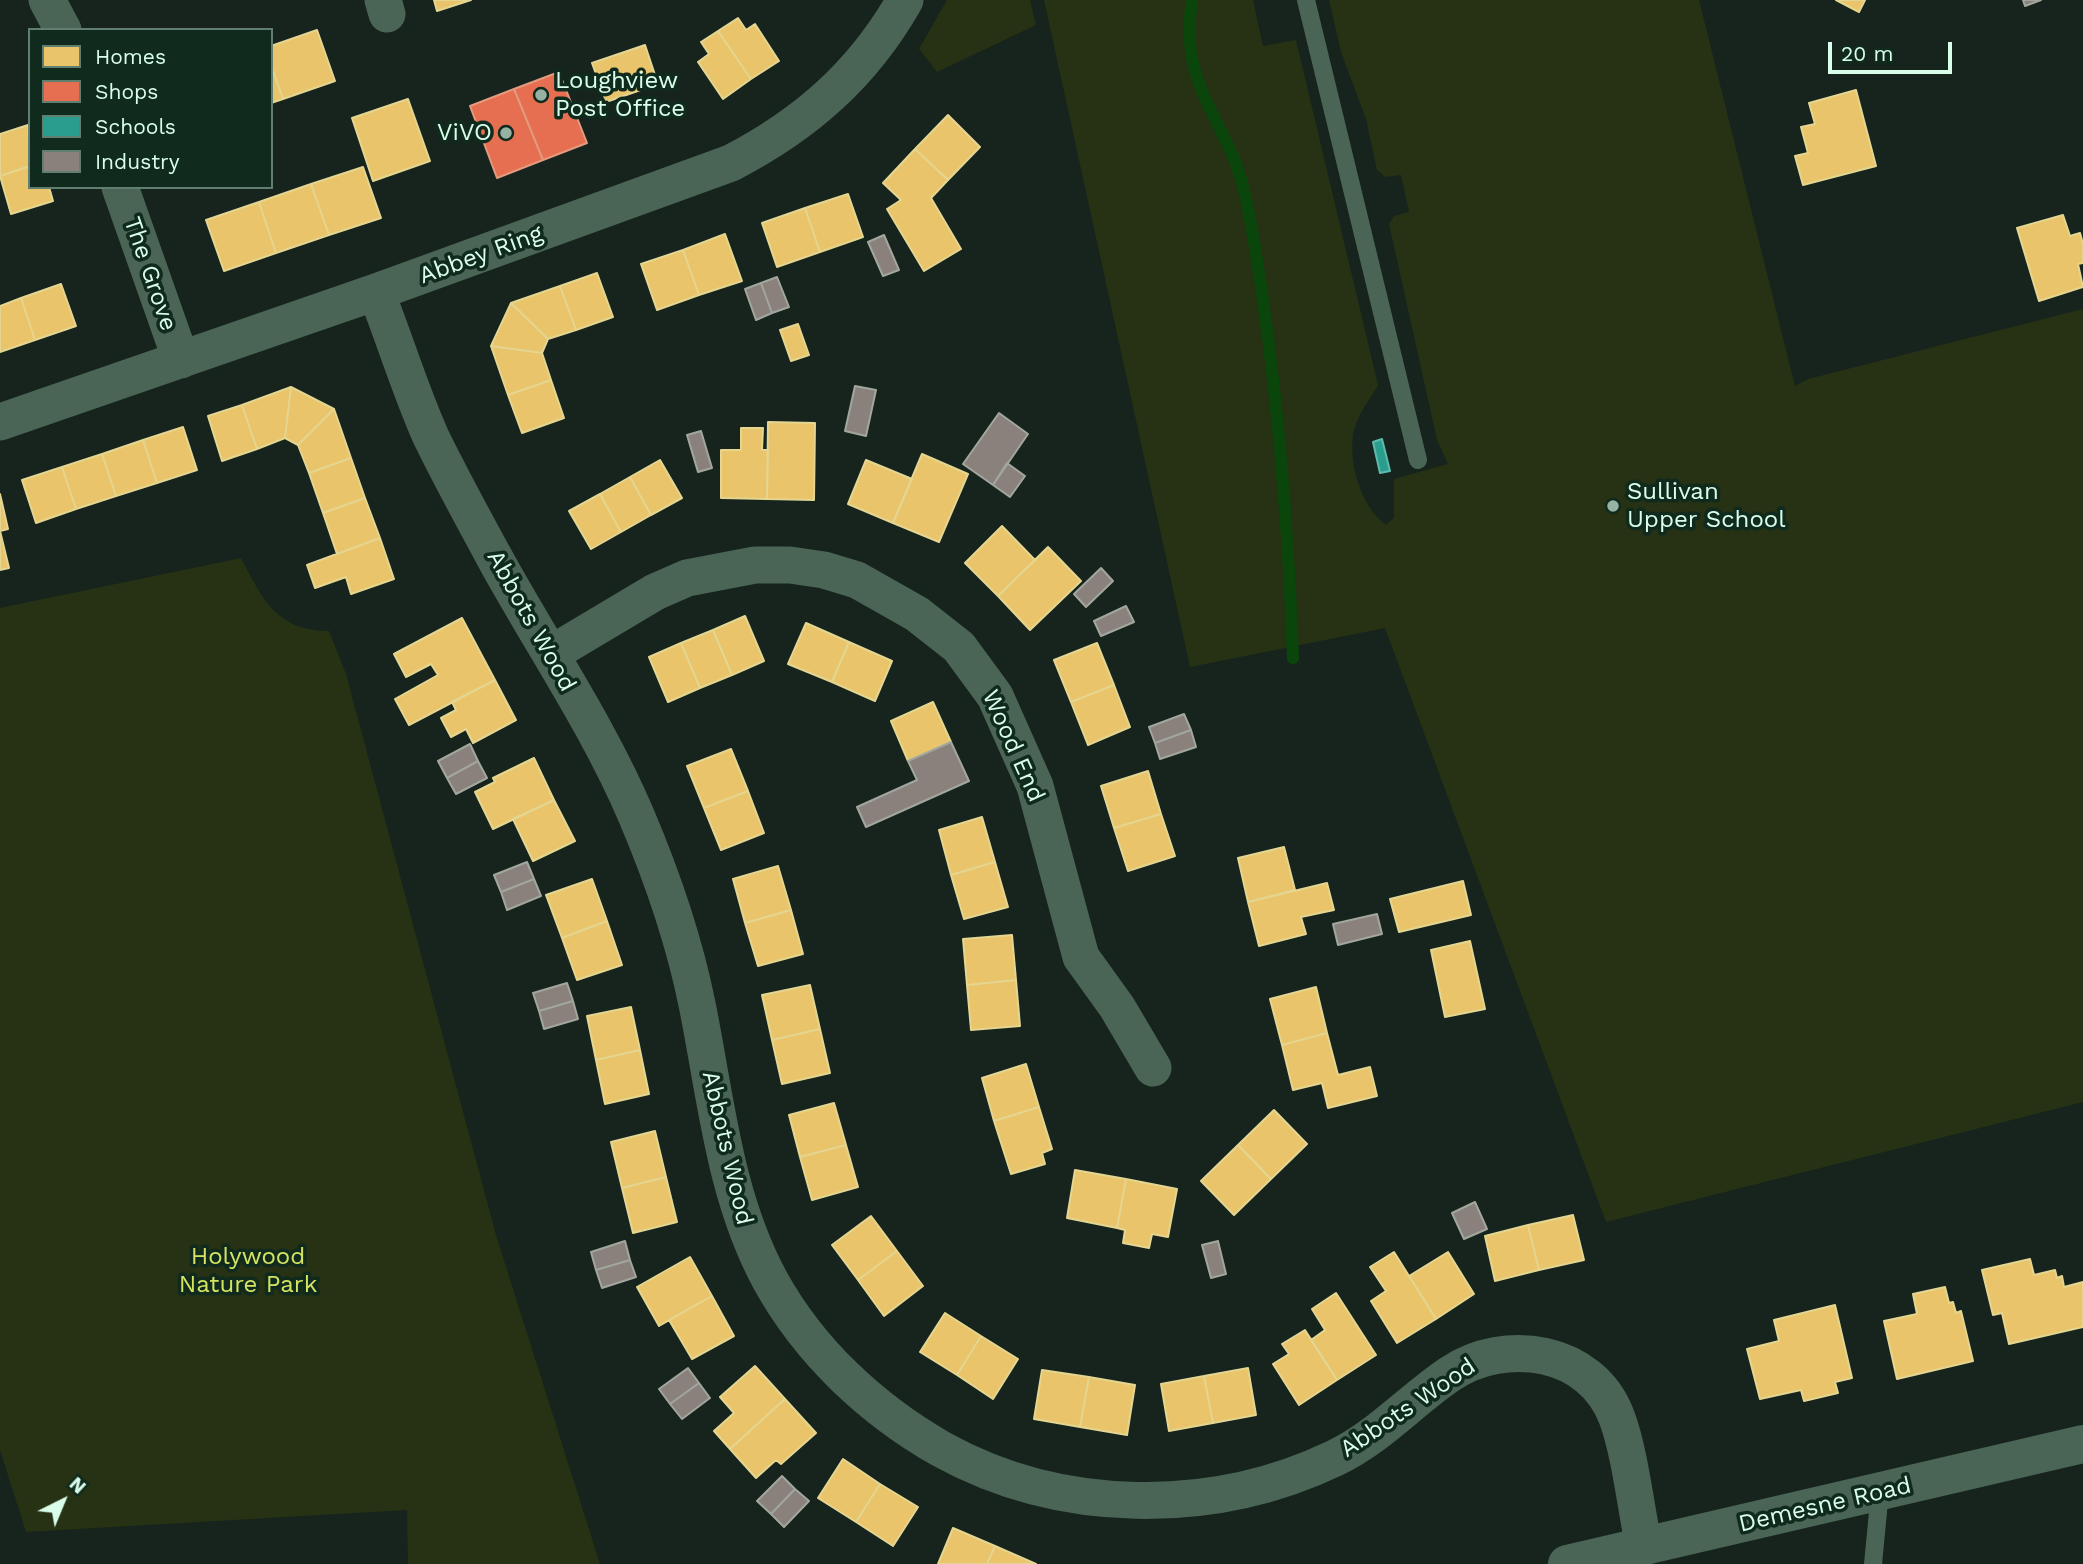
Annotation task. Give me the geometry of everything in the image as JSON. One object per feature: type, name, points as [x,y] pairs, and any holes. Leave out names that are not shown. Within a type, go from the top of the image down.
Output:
[{"type":"street","points":[[47,0],[62,28]]},
{"type":"street","name":"Abbey Ring","points":[[0,422],[376,292],[719,168],[769,144],[837,92],[865,60],[905,0]]},
{"type":"street","name":"The Grove","points":[[121,189],[181,360]]},
{"type":"street","name":"Abbots Wood","points":[[376,292],[430,434],[635,812],[675,917],[696,1000],[736,1203],[750,1243],[774,1288],[801,1328],[832,1364],[866,1397],[944,1451],[988,1471],[1033,1485],[1103,1499],[1186,1499],[1245,1490],[1291,1477],[1335,1458],[1377,1436],[1449,1375],[1482,1357],[1527,1352],[1549,1356],[1590,1379],[1605,1396],[1617,1417],[1644,1547]]},
{"type":"street","name":"Wood End","points":[[551,654],[655,592],[687,578],[755,565],[790,565],[824,570],[867,585],[917,614],[959,647],[995,696],[1035,786],[1081,957],[1117,1007],[1153,1068]]},
{"type":"street","name":"Demesne Road","points":[[1567,1564],[2083,1444]]},
{"type":"lane","points":[[1306,0],[1418,460]]},
{"type":"lane","points":[[1873,1564],[1880,1492]]},
{"type":"green space","points":[[947,0],[1030,0],[1036,25],[937,72],[919,49]]},
{"type":"green space","name":"Sullivan Upper School","points":[[1044,0],[1253,0],[1263,46],[1296,40],[1378,385],[1354,429],[1352,447],[1355,472],[1370,507],[1386,525],[1394,518],[1394,479],[1448,464],[1437,440],[1389,224],[1394,216],[1409,212],[1401,175],[1385,177],[1377,170],[1366,119],[1341,52],[1329,0],[1699,0],[1795,386],[1808,379],[2083,309],[2083,1102],[1606,1222],[1385,628],[1190,667]]},
{"type":"green space","name":"Holywood Nature Park","points":[[241,558],[265,600],[284,619],[311,630],[329,631],[346,674],[496,1235],[600,1564],[408,1564],[407,1510],[26,1532],[0,1450],[0,608]]},
{"type":"building: Homes","points":[[434,0],[471,0],[437,11]]},
{"type":"building: Homes","points":[[1836,0],[1865,0],[1859,12]]},
{"type":"building: Homes","points":[[738,18],[746,30],[755,24],[779,61],[751,79],[718,31]]},
{"type":"building: Homes","points":[[317,30],[335,81],[283,99],[273,71],[273,45]]},
{"type":"building: Homes","points":[[718,31],[751,79],[723,99],[698,62],[709,54],[701,42]]},
{"type":"building: Homes","points":[[645,45],[658,84],[606,102],[592,63]]},
{"type":"building: Homes","points":[[273,71],[283,99],[273,102]]},
{"type":"building: Homes","points":[[1856,90],[1876,166],[1803,185],[1795,156],[1808,153],[1801,127],[1815,124],[1809,103]]},
{"type":"building: Homes","points":[[408,99],[430,161],[373,181],[352,118]]},
{"type":"building: Homes","points":[[948,115],[980,147],[948,180],[915,149]]},
{"type":"building: Homes","points":[[28,125],[28,167],[0,176],[0,134]]},
{"type":"building: Homes","points":[[915,149],[948,180],[931,198],[961,249],[924,271],[887,209],[901,200],[883,183]]},
{"type":"building: Homes","points":[[28,167],[28,189],[50,189],[53,201],[11,214],[0,176]]},
{"type":"building: Homes","points":[[363,167],[381,218],[329,235],[311,184]]},
{"type":"building: Homes","points":[[311,184],[329,235],[276,253],[259,202]]},
{"type":"building: Homes","points":[[848,194],[863,237],[820,252],[805,208]]},
{"type":"building: Homes","points":[[259,202],[276,253],[224,271],[206,220]]},
{"type":"building: Homes","points":[[805,208],[820,252],[777,267],[762,223]]},
{"type":"building: Homes","points":[[2063,215],[2070,236],[2080,233],[2083,263],[2078,264],[2083,287],[2039,301],[2017,228]]},
{"type":"building: Homes","points":[[725,234],[742,281],[699,295],[683,250]]},
{"type":"building: Homes","points":[[683,250],[699,295],[657,310],[641,264]]},
{"type":"building: Homes","points":[[597,273],[613,317],[576,330],[560,286]]},
{"type":"building: Homes","points":[[61,284],[76,326],[35,340],[21,298]]},
{"type":"building: Homes","points":[[560,286],[576,330],[548,339],[511,303]]},
{"type":"building: Homes","points":[[21,298],[35,340],[0,352],[0,306]]},
{"type":"building: Homes","points":[[511,303],[548,339],[542,353],[491,346]]},
{"type":"building: Homes","points":[[798,324],[809,355],[791,361],[780,330]]},
{"type":"building: Homes","points":[[491,346],[542,353],[551,380],[508,395]]},
{"type":"building: Homes","points":[[551,380],[564,418],[522,433],[508,395]]},
{"type":"building: Homes","points":[[291,387],[285,438],[257,449],[242,405]]},
{"type":"building: Homes","points":[[291,387],[334,409],[298,445],[285,438]]},
{"type":"building: Homes","points":[[242,405],[257,449],[222,461],[208,416]]},
{"type":"building: Homes","points":[[334,409],[351,458],[309,473],[298,445]]},
{"type":"building: Homes","points":[[768,422],[815,423],[814,500],[767,499]]},
{"type":"building: Homes","points":[[183,427],[197,470],[157,483],[143,440]]},
{"type":"building: Homes","points":[[741,428],[763,428],[762,450],[768,450],[767,499],[721,498],[721,450],[741,450]]},
{"type":"building: Homes","points":[[143,440],[157,483],[116,496],[102,454]]},
{"type":"building: Homes","points":[[102,454],[116,496],[76,509],[62,467]]},
{"type":"building: Homes","points":[[922,454],[968,474],[939,542],[893,523]]},
{"type":"building: Homes","points":[[351,458],[365,498],[323,513],[309,473]]},
{"type":"building: Homes","points":[[660,460],[682,498],[651,515],[630,477]]},
{"type":"building: Homes","points":[[866,460],[912,479],[893,523],[848,504]]},
{"type":"building: Homes","points":[[62,467],[76,509],[36,523],[22,480]]},
{"type":"building: Homes","points":[[630,477],[651,515],[621,532],[600,494]]},
{"type":"building: Homes","points":[[0,494],[8,529],[0,531]]},
{"type":"building: Homes","points":[[600,494],[621,532],[591,549],[569,511]]},
{"type":"building: Homes","points":[[365,498],[380,538],[337,554],[323,513]]},
{"type":"building: Homes","points":[[1002,526],[1035,560],[998,596],[965,563]]},
{"type":"building: Homes","points":[[0,531],[9,568],[0,570]]},
{"type":"building: Homes","points":[[380,538],[394,579],[351,594],[346,577],[315,588],[307,565]]},
{"type":"building: Homes","points":[[1048,547],[1081,581],[1030,630],[998,596]]},
{"type":"building: Homes","points":[[745,616],[764,661],[732,675],[713,630]]},
{"type":"building: Homes","points":[[462,618],[495,680],[409,725],[395,699],[438,675],[431,664],[406,677],[394,654]]},
{"type":"building: Homes","points":[[806,623],[849,642],[832,682],[788,664]]},
{"type":"building: Homes","points":[[713,630],[732,675],[700,688],[681,643]]},
{"type":"building: Homes","points":[[849,642],[892,661],[875,701],[832,682]]},
{"type":"building: Homes","points":[[681,643],[700,688],[668,702],[649,657]]},
{"type":"building: Homes","points":[[1097,643],[1114,685],[1071,702],[1054,660]]},
{"type":"building: Homes","points":[[495,680],[516,720],[473,743],[466,729],[451,737],[441,718],[456,710],[452,702]]},
{"type":"building: Homes","points":[[1114,685],[1130,727],[1088,745],[1071,702]]},
{"type":"building: Homes","points":[[933,702],[951,742],[908,761],[891,721]]},
{"type":"building: Homes","points":[[731,749],[748,791],[704,808],[687,766]]},
{"type":"building: Homes","points":[[534,758],[554,800],[493,829],[475,792],[495,782],[493,778]]},
{"type":"building: Homes","points":[[1148,771],[1161,814],[1114,828],[1101,786]]},
{"type":"building: Homes","points":[[748,791],[764,833],[721,850],[704,808]]},
{"type":"building: Homes","points":[[554,800],[575,841],[533,861],[513,819]]},
{"type":"building: Homes","points":[[1161,814],[1175,856],[1128,871],[1114,828]]},
{"type":"building: Homes","points":[[982,817],[995,862],[951,875],[939,830]]},
{"type":"building: Homes","points":[[1284,847],[1295,890],[1248,902],[1238,858]]},
{"type":"building: Homes","points":[[995,862],[1008,907],[964,919],[951,875]]},
{"type":"building: Homes","points":[[778,866],[791,910],[745,923],[733,879]]},
{"type":"building: Homes","points":[[592,879],[607,921],[562,938],[546,895]]},
{"type":"building: Homes","points":[[1463,881],[1471,915],[1399,932],[1390,899]]},
{"type":"building: Homes","points":[[1327,883],[1334,910],[1301,917],[1306,934],[1259,946],[1248,902]]},
{"type":"building: Homes","points":[[791,910],[803,954],[758,966],[745,923]]},
{"type":"building: Homes","points":[[607,921],[622,965],[577,980],[562,938]]},
{"type":"building: Homes","points":[[1012,935],[1016,980],[967,985],[963,939]]},
{"type":"building: Homes","points":[[1470,941],[1485,1009],[1445,1017],[1431,950]]},
{"type":"building: Homes","points":[[1016,980],[1020,1026],[971,1030],[967,985]]},
{"type":"building: Homes","points":[[810,985],[820,1029],[772,1040],[762,995]]},
{"type":"building: Homes","points":[[1316,987],[1327,1033],[1282,1045],[1270,999]]},
{"type":"building: Homes","points":[[631,1007],[640,1050],[596,1060],[587,1016]]},
{"type":"building: Homes","points":[[820,1029],[830,1073],[782,1084],[772,1040]]},
{"type":"building: Homes","points":[[1327,1033],[1338,1075],[1370,1067],[1377,1096],[1328,1108],[1322,1083],[1293,1090],[1282,1045]]},
{"type":"building: Homes","points":[[640,1050],[649,1094],[605,1104],[596,1060]]},
{"type":"building: Homes","points":[[1026,1064],[1039,1107],[994,1121],[982,1078]]},
{"type":"building: Homes","points":[[834,1103],[846,1145],[800,1157],[789,1115]]},
{"type":"building: Homes","points":[[1039,1107],[1052,1149],[1042,1153],[1045,1164],[1011,1174],[994,1121]]},
{"type":"building: Homes","points":[[1274,1110],[1307,1144],[1271,1179],[1238,1145]]},
{"type":"building: Homes","points":[[655,1131],[666,1177],[622,1188],[611,1142]]},
{"type":"building: Homes","points":[[846,1145],[858,1187],[812,1200],[800,1157]]},
{"type":"building: Homes","points":[[1238,1145],[1271,1179],[1234,1215],[1201,1181]]},
{"type":"building: Homes","points":[[1075,1170],[1126,1179],[1117,1228],[1067,1218]]},
{"type":"building: Homes","points":[[666,1177],[677,1222],[633,1233],[622,1188]]},
{"type":"building: Homes","points":[[1126,1179],[1177,1189],[1168,1237],[1152,1234],[1149,1248],[1123,1243],[1125,1230],[1117,1228]]},
{"type":"building: Homes","points":[[1573,1215],[1584,1260],[1539,1270],[1528,1225]]},
{"type":"building: Homes","points":[[871,1216],[897,1251],[858,1280],[832,1245]]},
{"type":"building: Homes","points":[[1528,1225],[1539,1270],[1495,1281],[1485,1236]]},
{"type":"building: Homes","points":[[897,1251],[923,1286],[884,1316],[858,1280]]},
{"type":"building: Homes","points":[[1394,1252],[1436,1319],[1397,1343],[1371,1301],[1386,1291],[1370,1267]]},
{"type":"building: Homes","points":[[1448,1252],[1474,1294],[1436,1319],[1409,1276]]},
{"type":"building: Homes","points":[[690,1257],[712,1296],[659,1326],[637,1287]]},
{"type":"building: Homes","points":[[2030,1259],[2034,1275],[2055,1270],[2057,1278],[2062,1276],[2064,1287],[2083,1282],[2083,1327],[2009,1344],[2002,1313],[1993,1315],[1982,1270]]},
{"type":"building: Homes","points":[[1945,1287],[1949,1303],[1953,1302],[1956,1313],[1961,1311],[1973,1361],[1897,1379],[1884,1321],[1917,1314],[1913,1294]]},
{"type":"building: Homes","points":[[1336,1293],[1376,1355],[1337,1380],[1311,1340],[1325,1330],[1312,1309]]},
{"type":"building: Homes","points":[[712,1296],[734,1336],[692,1359],[669,1320]]},
{"type":"building: Homes","points":[[1835,1305],[1852,1378],[1835,1382],[1838,1393],[1804,1401],[1801,1390],[1760,1399],[1747,1349],[1779,1341],[1774,1320]]},
{"type":"building: Homes","points":[[945,1313],[981,1336],[957,1375],[920,1352]]},
{"type":"building: Homes","points":[[1305,1330],[1337,1380],[1299,1405],[1273,1364],[1289,1354],[1282,1344]]},
{"type":"building: Homes","points":[[981,1336],[1018,1359],[993,1399],[957,1375]]},
{"type":"building: Homes","points":[[755,1366],[785,1399],[730,1449],[714,1431],[734,1413],[720,1397]]},
{"type":"building: Homes","points":[[1248,1368],[1256,1415],[1213,1423],[1204,1376]]},
{"type":"building: Homes","points":[[1042,1370],[1089,1377],[1080,1427],[1034,1419]]},
{"type":"building: Homes","points":[[1204,1376],[1213,1423],[1169,1431],[1161,1384]]},
{"type":"building: Homes","points":[[1089,1377],[1135,1385],[1127,1435],[1080,1427]]},
{"type":"building: Homes","points":[[785,1399],[816,1433],[781,1464],[776,1460],[756,1478],[730,1449]]},
{"type":"building: Homes","points":[[843,1459],[880,1484],[856,1522],[818,1498]]},
{"type":"building: Homes","points":[[880,1484],[918,1507],[893,1546],[856,1522]]},
{"type":"building: Homes","points":[[953,1528],[995,1546],[987,1564],[938,1564]]},
{"type":"building: Homes","points":[[995,1546],[1036,1564],[987,1564]]},
{"type":"building: Shops","points":[[559,72],[587,143],[543,160],[514,89]]},
{"type":"building: Shops","name":"ViVO","points":[[514,89],[543,160],[497,178],[470,106]]},
{"type":"building: Schools","points":[[1382,439],[1390,471],[1380,473],[1373,442]]},
{"type":"building: Industry","points":[[2023,0],[2041,0],[2025,6]]},
{"type":"building: Industry","points":[[884,235],[899,270],[883,276],[868,242]]},
{"type":"building: Industry","points":[[777,277],[789,307],[772,313],[761,283]]},
{"type":"building: Industry","points":[[761,283],[772,313],[756,320],[745,289]]},
{"type":"building: Industry","points":[[855,386],[876,390],[866,436],[845,431]]},
{"type":"building: Industry","points":[[999,413],[1028,434],[993,485],[963,464]]},
{"type":"building: Industry","points":[[701,431],[712,468],[698,472],[687,435]]},
{"type":"building: Industry","points":[[1007,463],[1025,476],[1010,497],[993,485]]},
{"type":"building: Industry","points":[[1101,568],[1113,581],[1086,607],[1074,594]]},
{"type":"building: Industry","points":[[1126,606],[1134,622],[1101,636],[1094,621]]},
{"type":"building: Industry","points":[[1184,714],[1191,730],[1155,743],[1149,727]]},
{"type":"building: Industry","points":[[1191,730],[1196,747],[1160,759],[1155,743]]},
{"type":"building: Industry","points":[[951,742],[969,781],[866,827],[857,807],[917,780],[908,761]]},
{"type":"building: Industry","points":[[470,744],[478,761],[447,778],[438,761]]},
{"type":"building: Industry","points":[[478,761],[487,778],[456,794],[447,778]]},
{"type":"building: Industry","points":[[527,862],[534,879],[501,892],[494,875]]},
{"type":"building: Industry","points":[[534,879],[541,896],[507,910],[501,892]]},
{"type":"building: Industry","points":[[1377,914],[1382,934],[1338,945],[1333,924]]},
{"type":"building: Industry","points":[[567,983],[573,1001],[539,1011],[533,993]]},
{"type":"building: Industry","points":[[573,1001],[578,1019],[544,1029],[539,1011]]},
{"type":"building: Industry","points":[[1475,1202],[1487,1229],[1464,1239],[1452,1213]]},
{"type":"building: Industry","points":[[625,1241],[630,1260],[596,1270],[591,1252]]},
{"type":"building: Industry","points":[[1218,1241],[1226,1274],[1211,1278],[1202,1245]]},
{"type":"building: Industry","points":[[630,1260],[636,1277],[602,1288],[596,1270]]},
{"type":"building: Industry","points":[[688,1368],[699,1383],[670,1404],[659,1389]]},
{"type":"building: Industry","points":[[699,1383],[710,1398],[682,1419],[670,1404]]},
{"type":"building: Industry","points":[[782,1476],[795,1489],[771,1514],[757,1501]]},
{"type":"building: Industry","points":[[795,1489],[809,1501],[784,1527],[771,1514]]},
{"type":"waterway","points":[[1192,0],[1190,46],[1194,66],[1206,101],[1238,169],[1255,247],[1270,349],[1280,452],[1293,658]]},
{"type":"place","name":"Loughview Post Office","points":[[541,95]]},
{"type":"place","name":"ViVO","points":[[506,133]]},
{"type":"place","name":"Sullivan Upper School","points":[[1613,506]]}]
